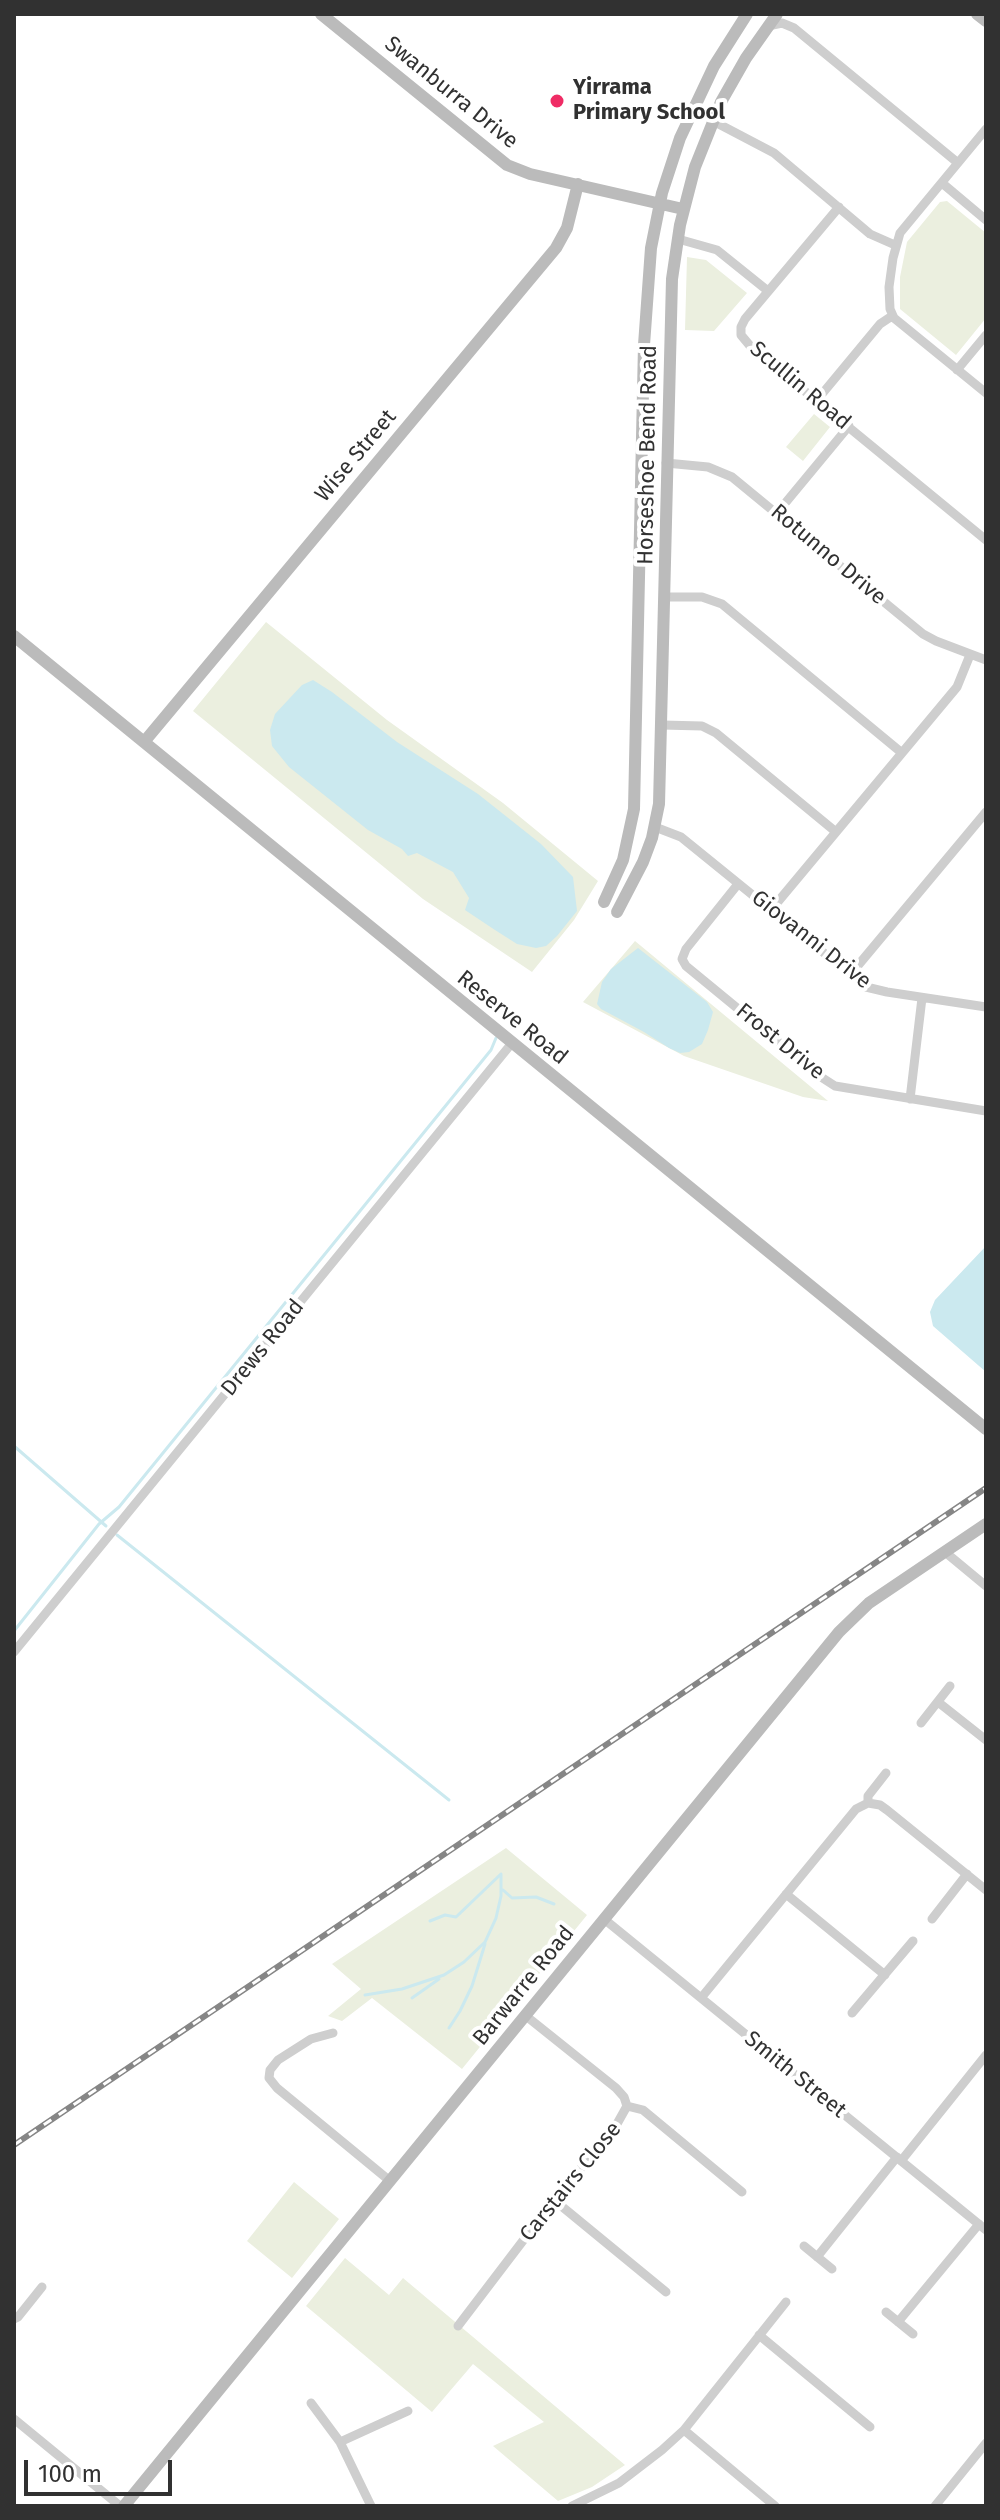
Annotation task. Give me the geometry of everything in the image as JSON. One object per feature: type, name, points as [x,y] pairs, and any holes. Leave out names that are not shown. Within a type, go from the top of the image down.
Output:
[{"type":"street","name":"Swanburra Drive","points":[[321,14],[507,165],[530,174],[683,209]]},
{"type":"street","name":"Horseshoe Bend Road","points":[[604,902],[620,868],[632,822],[646,296],[651,248],[668,174],[691,111],[714,66],[747,14]]},
{"type":"street","name":"Horseshoe Bend Road","points":[[617,912],[639,871],[655,827],[659,804],[672,279],[683,209],[695,167],[733,79],[777,14]]},
{"type":"street","points":[[787,14],[794,28]]},
{"type":"street","points":[[979,14],[986,20]]},
{"type":"street","points":[[767,27],[782,23],[794,28],[958,163]]},
{"type":"street","points":[[691,111],[774,153],[875,237],[895,245]]},
{"type":"street","points":[[986,129],[903,229],[895,245],[889,280],[892,316],[986,393]]},
{"type":"street","points":[[942,183],[986,220]]},
{"type":"street","name":"Wise Street","points":[[144,742],[556,248],[567,228],[578,184]]},
{"type":"street","name":"Scullin Road","points":[[839,207],[743,323],[742,336],[986,540]]},
{"type":"street","points":[[678,239],[717,250],[768,291]]},
{"type":"street","points":[[817,400],[878,326],[892,316]]},
{"type":"street","points":[[957,370],[986,335]]},
{"type":"street","points":[[777,513],[849,426]]},
{"type":"street","points":[[642,462],[666,463]]},
{"type":"street","name":"Rotunno Drive","points":[[666,463],[701,465],[742,484],[923,634],[986,660]]},
{"type":"street","points":[[665,597],[707,598],[722,604],[902,753]]},
{"type":"street","name":"Reserve Road","points":[[14,636],[986,1429]]},
{"type":"street","points":[[771,910],[959,684],[970,655]]},
{"type":"street","points":[[637,724],[702,726],[716,733],[836,832]]},
{"type":"street","points":[[850,975],[986,812]]},
{"type":"street","points":[[632,822],[655,827]]},
{"type":"street","name":"Giovanni Drive","points":[[655,827],[681,837],[850,975],[872,989],[986,1007]]},
{"type":"street","name":"Frost Drive","points":[[738,884],[686,949],[682,959],[684,964],[829,1082],[843,1089],[986,1111]]},
{"type":"street","points":[[910,1099],[922,998]]},
{"type":"street","name":"Drews Road","points":[[14,1652],[512,1043]]},
{"type":"street","name":"Barwarre Road","points":[[122,2506],[839,1632],[869,1603],[986,1524]]},
{"type":"street","points":[[945,1552],[986,1586]]},
{"type":"street","points":[[921,1723],[950,1686]]},
{"type":"street","points":[[938,1702],[986,1740]]},
{"type":"street","points":[[868,1803],[868,1796],[886,1773]]},
{"type":"street","points":[[701,1998],[856,1809],[868,1803],[887,1810],[986,1890]]},
{"type":"street","points":[[932,1919],[967,1874]]},
{"type":"street","points":[[786,1894],[885,1975]]},
{"type":"street","name":"Smith Street","points":[[604,1919],[982,2227]]},
{"type":"street","points":[[852,2013],[913,1941]]},
{"type":"street","name":"Carstairs Close","points":[[458,2326],[554,2200],[613,2131],[627,2106],[616,2088],[526,2016]]},
{"type":"street","points":[[333,2033],[307,2041],[278,2060],[269,2071],[269,2078],[277,2088],[390,2181]]},
{"type":"street","points":[[817,2257],[986,2055]]},
{"type":"street","points":[[627,2106],[643,2110],[742,2192]]},
{"type":"street","points":[[554,2200],[666,2292]]},
{"type":"street","points":[[898,2322],[982,2227]]},
{"type":"street","points":[[804,2246],[832,2269]]},
{"type":"street","points":[[14,2319],[42,2287]]},
{"type":"street","points":[[572,2506],[619,2483],[684,2430],[786,2302]]},
{"type":"street","points":[[886,2312],[913,2334]]},
{"type":"street","points":[[759,2335],[870,2427]]},
{"type":"street","points":[[311,2403],[340,2442],[371,2506]]},
{"type":"street","points":[[340,2442],[408,2411]]},
{"type":"street","points":[[14,2419],[122,2506]]},
{"type":"street","points":[[684,2430],[775,2506]]},
{"type":"street","points":[[938,2505],[986,2443]]},
{"type":"green space","points":[[947,201],[986,233],[986,318],[956,355],[900,309],[900,277],[907,242],[940,202]]},
{"type":"green space","points":[[687,257],[706,260],[747,293],[714,331],[685,330]]},
{"type":"green space","points":[[814,414],[830,427],[803,461],[786,447]]},
{"type":"green space","points":[[266,622],[387,720],[503,803],[598,881],[574,920],[532,972],[423,899],[193,711]]},
{"type":"green space","points":[[635,941],[828,1101],[803,1097],[684,1056],[583,1002]]},
{"type":"green space","points":[[506,1848],[587,1915],[462,2069],[372,1998],[342,2021],[328,2016],[361,1989],[332,1964]]},
{"type":"green space","points":[[294,2182],[339,2219],[292,2278],[247,2241]]},
{"type":"green space","points":[[345,2258],[389,2295],[403,2278],[625,2465],[592,2487],[558,2501],[493,2446],[544,2422],[473,2364],[432,2412],[306,2306]]},
{"type":"water","points":[[313,680],[397,742],[478,794],[541,844],[573,877],[577,911],[557,936],[546,946],[536,948],[517,944],[465,910],[469,898],[453,872],[417,853],[408,856],[402,849],[368,830],[289,767],[272,746],[270,730],[275,714],[302,685]]},
{"type":"water","points":[[638,948],[707,1002],[713,1012],[702,1044],[689,1052],[680,1053],[669,1048],[597,1004],[602,982],[611,969]]},
{"type":"water","points":[[986,1246],[986,1372],[933,1326],[930,1312],[935,1300]]},
{"type":"waterway","points":[[14,1631],[99,1524],[119,1507],[491,1050],[496,1038]]},
{"type":"waterway","points":[[14,1446],[106,1526]]},
{"type":"waterway","points":[[117,1535],[449,1800]]},
{"type":"waterway","points":[[430,1921],[445,1915],[456,1917],[501,1874]]},
{"type":"waterway","points":[[365,1995],[402,1989],[444,1975],[464,1962],[485,1942],[496,1918],[501,1896],[501,1874]]},
{"type":"waterway","points":[[503,1890],[512,1898],[536,1897],[554,1904]]},
{"type":"waterway","points":[[449,2028],[472,1986],[485,1944]]},
{"type":"waterway","points":[[412,1998],[439,1979]]},
{"type":"railway","points":[[14,2145],[986,1488]]},
{"type":"place","name":"Yirrama Primary School","points":[[557,101]]}]
